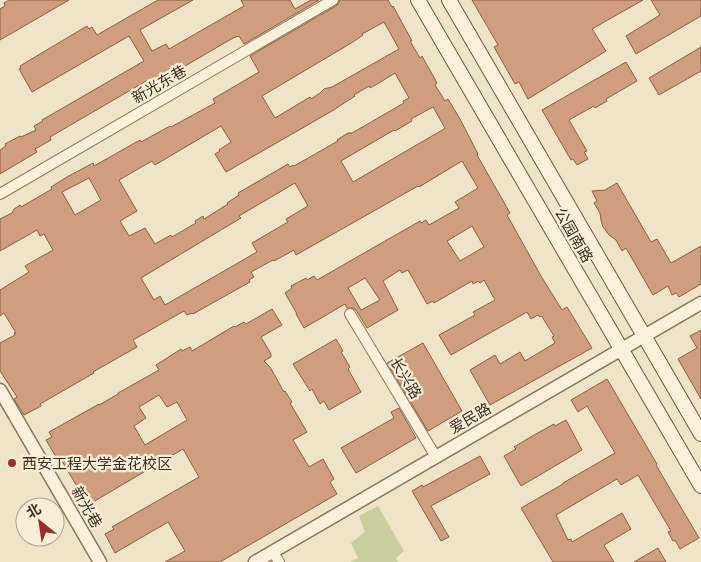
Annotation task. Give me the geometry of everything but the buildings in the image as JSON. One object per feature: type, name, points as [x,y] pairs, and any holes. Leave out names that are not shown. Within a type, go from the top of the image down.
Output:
[{"type":"main road","name":"公园南路","points":[[418,0],[701,486]]},
{"type":"main road","name":"公园南路","points":[[449,0],[701,434]]},
{"type":"street","name":"新光东巷","points":[[0,194],[333,0]]},
{"type":"street","name":"爱民路","points":[[255,562],[276,557],[436,457],[701,303]]},
{"type":"street","name":"长兴路","points":[[350,314],[436,457]]},
{"type":"street","name":"新光巷","points":[[0,390],[100,562]]},
{"type":"green space","points":[[378,506],[404,551],[396,558],[398,562],[350,562],[358,558],[351,543],[365,532],[359,516]]},
{"type":"place","name":"西安工程大学金花校区","points":[[12,463]]}]
